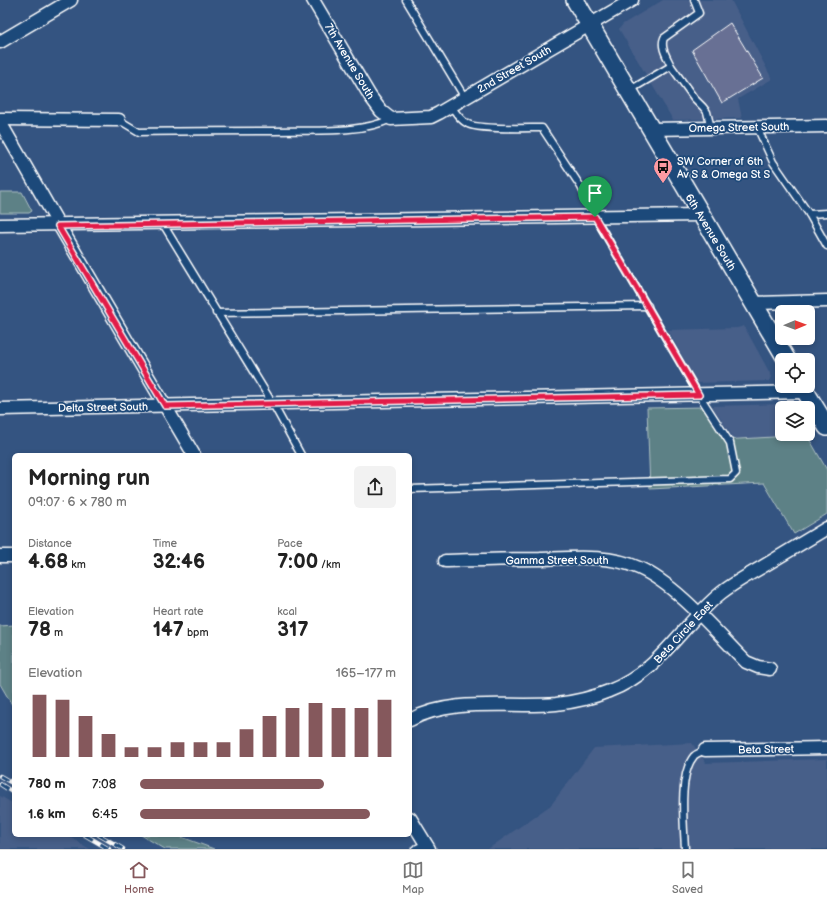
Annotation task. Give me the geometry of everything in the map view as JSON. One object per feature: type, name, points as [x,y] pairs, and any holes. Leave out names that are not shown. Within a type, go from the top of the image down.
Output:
[{"type":"main road","name":"6th Avenue South","points":[[575,0],[783,353]]},
{"type":"main road","points":[[806,393],[827,427]]},
{"type":"street","points":[[0,42],[71,0]]},
{"type":"street","name":"7th Avenue South","points":[[313,0],[370,96],[381,111],[391,119]]},
{"type":"street","name":"2nd Street South","points":[[391,119],[431,117],[632,0]]},
{"type":"street","points":[[119,120],[0,120],[58,226],[193,453]]},
{"type":"street","name":"Omega Street South","points":[[651,129],[827,126]]},
{"type":"street","points":[[0,225],[58,226],[701,215]]},
{"type":"street","points":[[754,303],[827,301]]},
{"type":"street","name":"Delta Street South","points":[[0,409],[699,395],[775,391]]},
{"type":"street","name":"Beta Circle East","points":[[412,719],[436,710],[454,707],[556,704],[590,698],[610,690],[629,681],[647,669],[662,655],[698,614],[721,593],[827,528]]},
{"type":"street","points":[[0,556],[12,556]]},
{"type":"street","name":"Gamma Street South","points":[[445,561],[571,558],[605,559],[625,562],[640,568],[671,588],[746,662],[758,667],[770,668]]},
{"type":"street","name":"Beta Street","points":[[705,750],[827,748]]},
{"type":"street","points":[[412,822],[423,847]]},
{"type":"lane","points":[[406,0],[465,98]]},
{"type":"lane","points":[[694,0],[699,13],[664,38],[662,46],[671,66],[694,98],[707,112],[711,128]]},
{"type":"lane","points":[[628,91],[671,66]]},
{"type":"lane","points":[[412,490],[730,479],[736,473],[730,443],[699,395],[595,217],[581,187],[542,128],[479,126],[469,124],[460,118],[451,106]]},
{"type":"lane","points":[[119,120],[139,132],[146,132],[364,128],[379,125],[391,119]]},
{"type":"lane","points":[[757,127],[773,162],[809,214],[827,246]]},
{"type":"lane","points":[[809,214],[827,213]]},
{"type":"lane","points":[[163,224],[273,404],[300,453]]},
{"type":"lane","points":[[216,313],[648,306]]},
{"type":"lane","points":[[685,849],[684,799],[688,768],[695,755],[705,750]]},
{"type":"shaded area","points":[[663,0],[731,0],[772,79],[738,99],[742,118],[673,120],[619,29],[623,24]]},
{"type":"shaded area","points":[[744,326],[772,377],[769,381],[696,383],[668,330],[737,328]]},
{"type":"shaded area","points":[[775,404],[775,437],[735,440],[712,406]]},
{"type":"shaded area","points":[[692,743],[706,763],[827,759],[827,849],[488,849],[551,805],[594,748]]},
{"type":"shaded area","points":[[0,796],[12,803],[12,837],[69,837],[90,849],[0,849]]},
{"type":"green space","points":[[0,192],[22,192],[32,211],[29,213],[0,213]]},
{"type":"green space","points":[[703,407],[723,440],[775,437],[775,441],[810,441],[827,470],[827,514],[794,534],[764,483],[650,489],[647,408]]},
{"type":"green space","points":[[12,625],[12,705],[0,684],[0,626]]},
{"type":"green space","points":[[144,837],[181,837],[214,849],[165,849]]},
{"type":"building","points":[[730,23],[763,78],[722,103],[692,50]]},
{"type":"railway","points":[[0,776],[12,783]]},
{"type":"railway","points":[[0,784],[12,792]]},
{"type":"railway","points":[[88,837],[109,849]]},
{"type":"railway","points":[[102,837],[123,849]]},
{"type":"place","name":"SW Corner of 6th Av S & Omega St S","points":[[663,184]]},
{"type":"route","points":[[595,217],[699,395],[165,406],[58,226],[595,217]]}]
